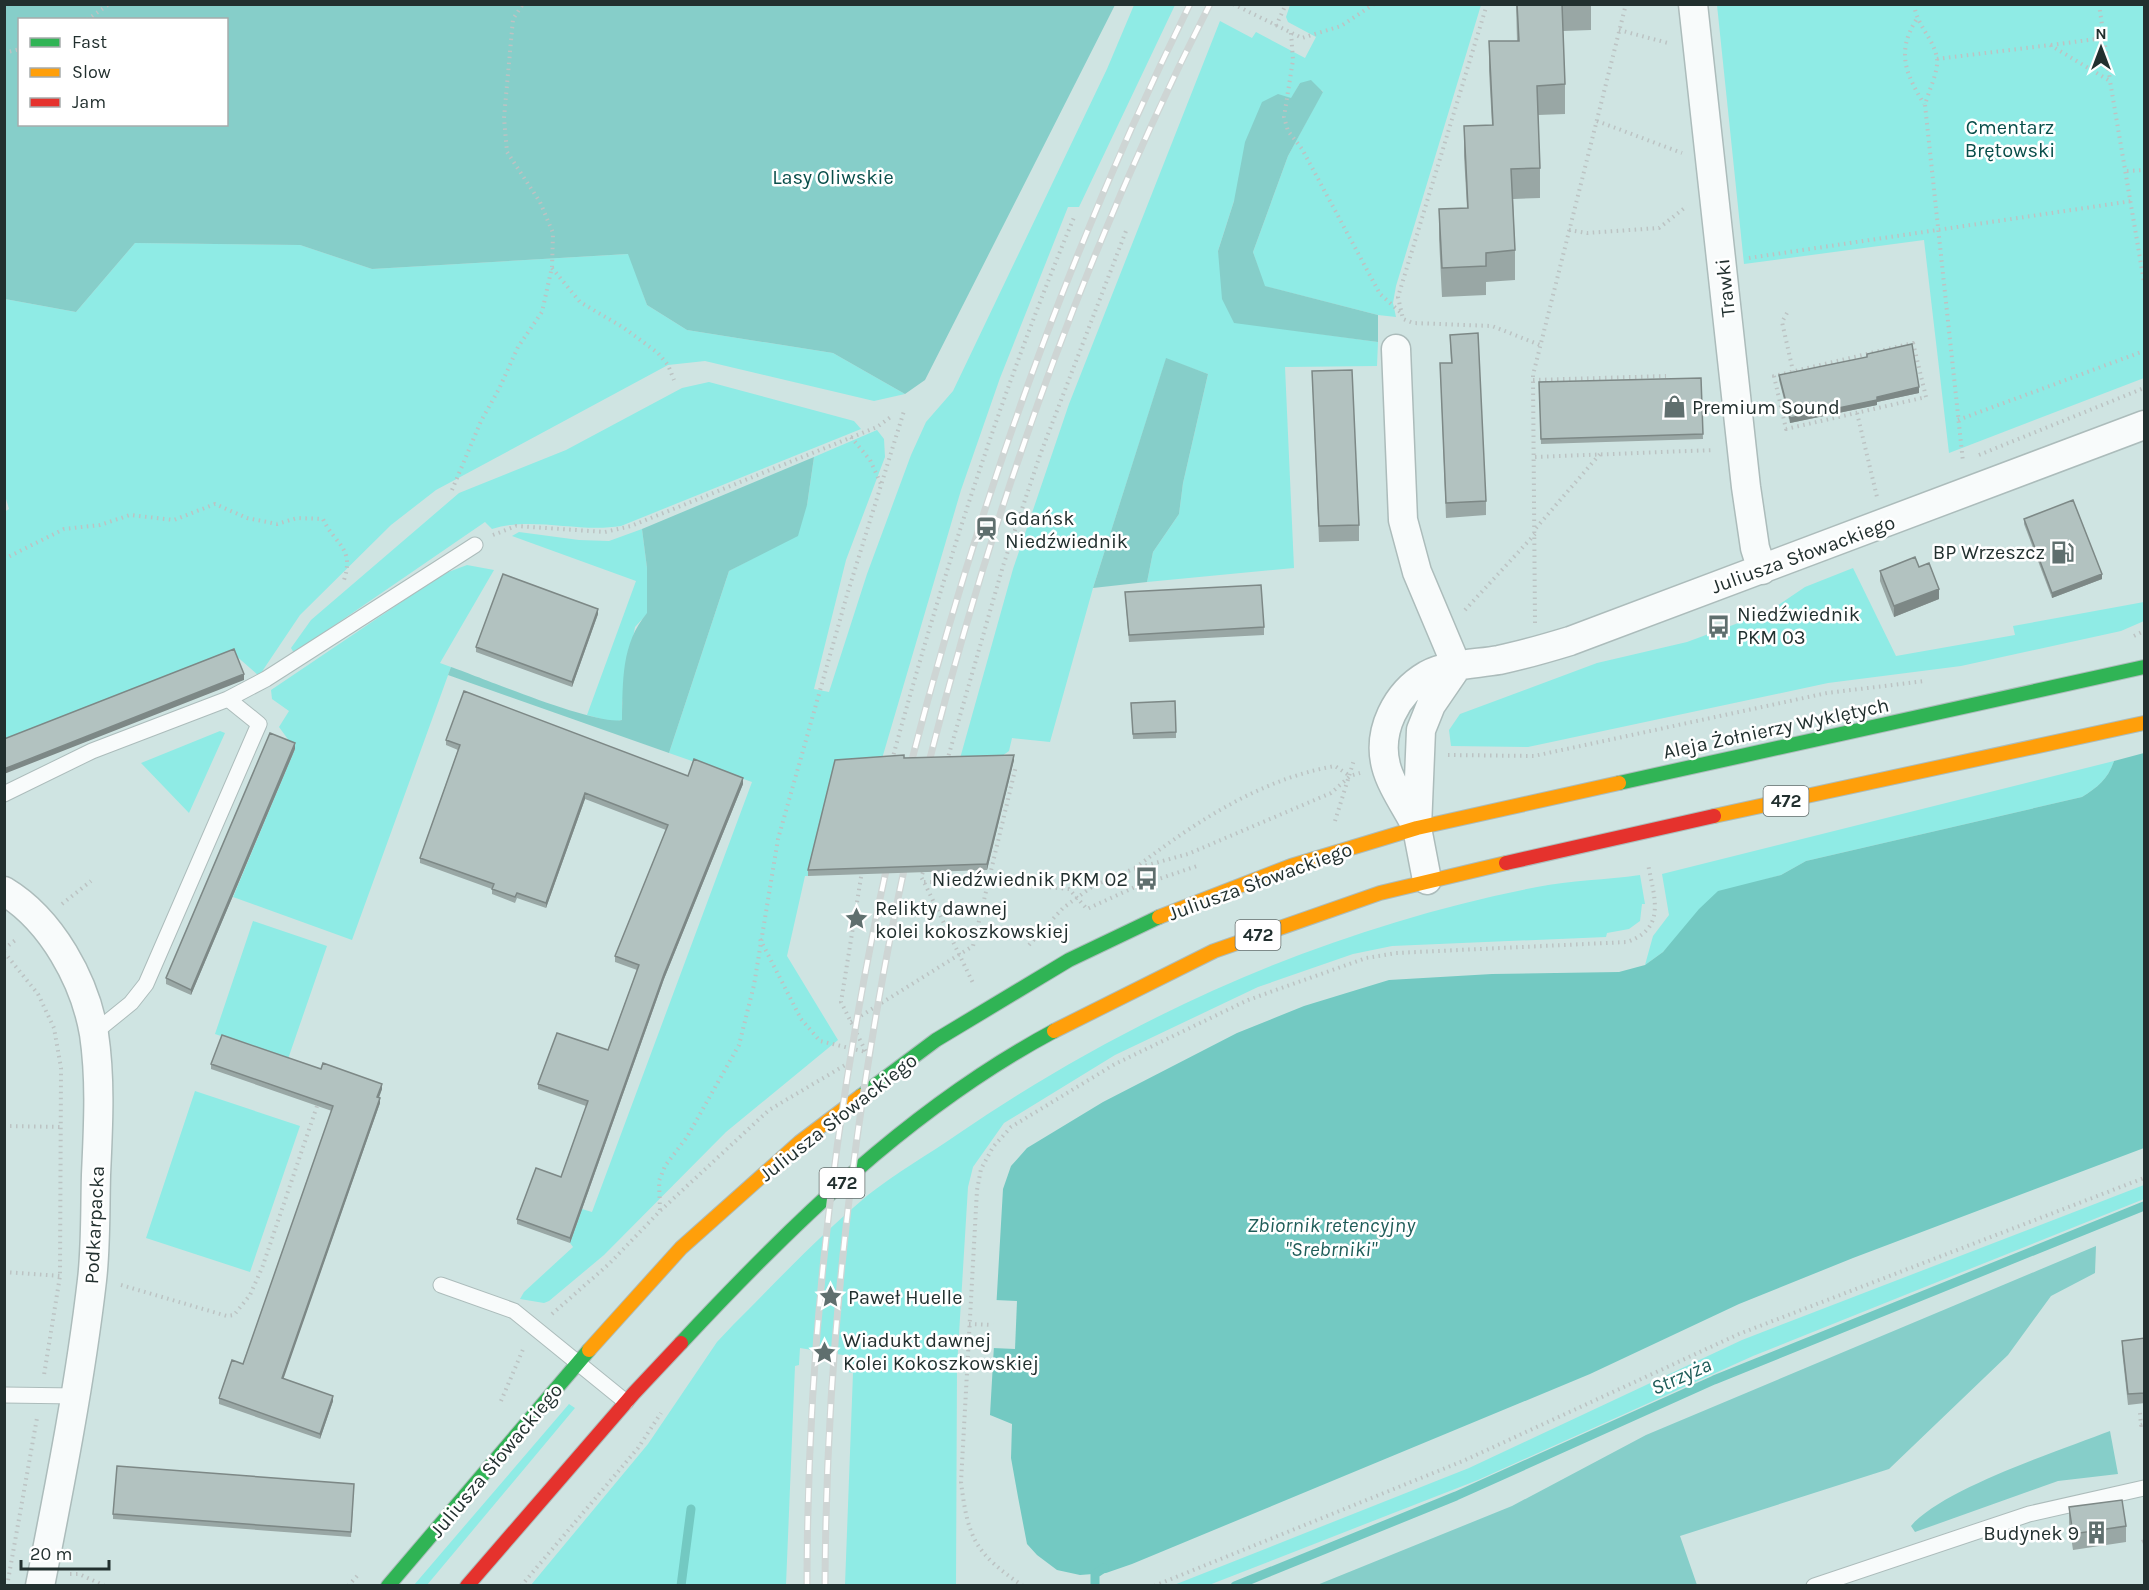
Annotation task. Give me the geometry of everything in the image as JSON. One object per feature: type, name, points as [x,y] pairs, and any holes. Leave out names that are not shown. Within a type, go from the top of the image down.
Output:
[{"type":"main road","name":"Aleja Żołnierzy Wyklętych","points":[[1417,828],[2145,667]]},
{"type":"main road","name":"472","points":[[467,1586],[626,1402],[768,1250],[913,1123],[1017,1052],[1095,1009],[1214,951],[1380,893],[1427,880],[2145,723]]},
{"type":"main road","name":"Juliusza Słowackiego","points":[[388,1586],[577,1364],[681,1248],[800,1142],[936,1040],[1070,960],[1164,915],[1291,866],[1417,828]]},
{"type":"street","name":"Trawki","points":[[1693,4],[1746,487],[1755,548],[1762,570]]},
{"type":"street","points":[[1396,349],[1403,520],[1417,572],[1457,666],[1431,705],[1421,730],[1417,828],[1427,880]]},
{"type":"street","name":"Juliusza Słowackiego","points":[[1457,666],[1501,659],[1561,644],[2145,425]]},
{"type":"street","name":"Podkarpacka","points":[[4,891],[39,921],[63,951],[80,987],[94,1033],[98,1083],[92,1278],[76,1396],[42,1580]]},
{"type":"lane","points":[[4,794],[92,751],[228,699],[266,679],[475,545]]},
{"type":"lane","points":[[94,1033],[130,1004],[146,984],[259,724],[228,699]]},
{"type":"lane","points":[[441,1285],[514,1311],[626,1402]]},
{"type":"lane","points":[[4,1395],[76,1396]]},
{"type":"lane","points":[[1814,1586],[1830,1583],[2029,1514],[2145,1488]]},
{"type":"path","points":[[90,18],[109,4]]},
{"type":"path","points":[[452,490],[481,421],[518,347],[542,312],[552,267],[552,233],[544,212],[507,152],[504,118],[513,19],[523,4]]},
{"type":"path","points":[[1233,4],[1302,38],[1341,26],[1374,4]]},
{"type":"path","points":[[1276,26],[1286,4]]},
{"type":"path","points":[[1487,4],[1398,297],[1400,312],[1403,319],[1413,323],[1492,326],[1540,345]]},
{"type":"path","points":[[1535,627],[1533,380],[1626,4]]},
{"type":"path","points":[[1914,4],[1916,20],[1929,37],[1937,59],[1925,105],[1963,467]]},
{"type":"path","points":[[2099,4],[2145,282]]},
{"type":"path","points":[[1916,20],[1907,35],[1904,64],[1925,105]]},
{"type":"path","points":[[1619,30],[1668,43]]},
{"type":"path","points":[[1291,33],[1293,60],[1284,117],[1288,131],[1302,149],[1380,294],[1400,312]]},
{"type":"path","points":[[1937,59],[2104,38]]},
{"type":"path","points":[[2050,45],[2110,81]]},
{"type":"path","points":[[1597,121],[1682,153]]},
{"type":"path","points":[[2127,171],[2145,170]]},
{"type":"path","points":[[1749,258],[2132,201]]},
{"type":"path","points":[[1569,230],[1587,233],[1659,228],[1692,202]]},
{"type":"path","points":[[890,767],[970,493],[1013,372],[1075,215]]},
{"type":"path","points":[[944,769],[1003,566],[1040,455],[1126,231]]},
{"type":"path","points":[[552,267],[580,302],[624,328],[658,353],[668,365],[674,380]]},
{"type":"path","points":[[1787,313],[1782,322],[1793,371]]},
{"type":"path","points":[[1913,343],[1926,397],[1857,413],[1786,429],[1774,376],[1913,343]]},
{"type":"path","points":[[1958,420],[2145,351]]},
{"type":"path","points":[[1533,380],[1666,376]]},
{"type":"path","points":[[1981,452],[2145,388]]},
{"type":"path","points":[[660,1211],[659,1181],[665,1166],[687,1137],[740,1045],[747,1018],[778,839],[847,594],[904,411]]},
{"type":"path","points":[[1857,413],[1879,502]]},
{"type":"path","points":[[475,545],[516,526],[604,532],[631,526],[851,437],[877,426],[892,416]]},
{"type":"path","points":[[851,437],[870,460],[881,485]]},
{"type":"path","points":[[1535,457],[1715,450]]},
{"type":"path","points":[[1458,614],[1536,531],[1600,454]]},
{"type":"path","points":[[4,559],[64,529],[100,525],[130,515],[174,520],[215,504],[248,518],[277,524],[297,518],[323,519],[329,532],[336,536],[346,552],[348,567],[344,580]]},
{"type":"path","points":[[2130,638],[2145,631]]},
{"type":"path","points":[[1444,755],[1534,756],[1827,693],[1931,680]]},
{"type":"path","points":[[851,1022],[973,946],[1016,766]]},
{"type":"path","points":[[1335,766],[1350,776],[1331,793],[1188,854],[1133,869],[1178,836],[1263,787],[1306,771],[1335,766]]},
{"type":"path","points":[[760,938],[801,1019],[820,1041],[866,1052],[841,1002],[864,863]]},
{"type":"path","points":[[1023,1586],[982,1554],[966,1522],[961,1482],[976,1190],[981,1170],[993,1147],[1011,1127],[1115,1064],[1248,1000],[1366,958],[1396,953],[1627,942],[1640,937],[1648,930],[1656,912],[1648,864]]},
{"type":"path","points":[[925,866],[921,877],[973,984]]},
{"type":"path","points":[[924,882],[988,882],[1069,889],[1087,909]]},
{"type":"path","points":[[4,952],[38,994],[54,1028],[61,1068],[62,1127],[60,1276],[7,1586]]},
{"type":"path","points":[[135,1288],[227,1316],[234,1315],[244,1305],[262,1268],[317,1106]]},
{"type":"path","points":[[4,1126],[98,1127]]},
{"type":"path","points":[[1154,1586],[1462,1461],[1739,1334],[2145,1178]]},
{"type":"path","points":[[969,1324],[993,1325]]},
{"type":"path","points":[[521,1586],[638,1448],[663,1410]]},
{"type":"path","points":[[2140,1413],[2141,1425],[2145,1424]]},
{"type":"path","points":[[42,1580],[79,1574],[105,1586]]},
{"type":"green space","name":"Lasy Oliwskie","points":[[5,4],[1115,5],[925,380],[905,394],[833,353],[687,330],[647,305],[628,254],[372,269],[300,245],[135,243],[76,312],[5,299]]},
{"type":"green space","points":[[1134,5],[1175,5],[1079,207],[1068,207],[1000,378],[961,490],[881,762],[808,876],[805,876],[787,956],[838,1040],[726,1132],[604,1255],[549,1301],[544,1303],[520,1299],[524,1292],[573,1247],[570,1243],[582,1209],[592,1212],[752,782],[669,753],[729,571],[761,554],[807,505],[814,457],[877,430],[884,439],[885,457],[846,560],[814,689],[829,692],[867,574],[911,455],[926,422],[953,391],[1107,69]]},
{"type":"green space","points":[[1290,5],[1481,5],[1396,286],[1393,303],[1396,317],[1378,315],[1264,286],[1253,252],[1288,156],[1323,91],[1300,83],[1234,201],[1218,251],[1234,322],[1378,342],[1377,366],[1285,367],[1294,568],[1147,582],[1153,552],[1179,514],[1183,483],[1208,374],[1166,359],[1093,588],[1050,742],[1012,738],[1009,751],[995,761],[959,762],[1013,569],[1069,404],[1220,21],[1252,38],[1256,32],[1305,58],[1316,37],[1288,22],[1286,17]]},
{"type":"green space","name":"Cmentarz Brętowski","points":[[1717,5],[2144,5],[2144,378],[1949,453],[1924,240],[1744,264]]},
{"type":"green space","points":[[1311,80],[1323,92],[1288,156],[1253,252],[1265,286],[1378,315],[1378,342],[1234,323],[1222,299],[1218,251],[1234,201],[1245,142],[1262,102],[1278,94],[1291,98],[1300,83]]},
{"type":"green space","points":[[135,243],[300,245],[372,269],[629,254],[647,305],[687,330],[833,353],[905,394],[874,401],[705,361],[668,365],[436,490],[391,525],[300,615],[259,676],[234,654],[5,744],[4,512],[9,509],[4,492],[5,299],[76,312]]},
{"type":"green space","points":[[1166,358],[1208,374],[1183,483],[1179,514],[1153,552],[1147,582],[1093,588]]},
{"type":"green space","points":[[709,382],[854,421],[861,429],[621,526],[588,528],[523,524],[492,529],[485,522],[294,653],[291,648],[311,620],[459,493],[566,450],[682,388]]},
{"type":"green space","points":[[814,457],[807,505],[798,536],[729,571],[669,753],[448,675],[451,667],[565,709],[608,720],[622,720],[623,677],[628,650],[632,637],[647,613],[647,568],[642,529]]},
{"type":"green space","points":[[642,529],[647,568],[647,614],[635,627],[622,704],[623,720],[613,722],[587,715],[636,581],[512,536],[519,532],[579,540],[609,541]]},
{"type":"green space","points":[[467,565],[494,570],[440,663],[451,667],[352,940],[233,897],[295,749],[279,727],[289,711],[272,699],[271,690],[443,574]]},
{"type":"green space","points":[[1853,568],[1896,656],[2015,635],[2013,626],[2144,602],[2144,621],[2121,631],[1961,666],[1828,683],[1528,747],[1451,746],[1449,730],[1460,714],[1597,663],[1687,642],[1768,612],[1805,587]]},
{"type":"green space","points":[[220,731],[225,733],[189,813],[141,763]]},
{"type":"green space","points":[[2114,761],[2102,782],[2082,797],[1806,861],[1781,875],[1753,883],[1680,934],[1663,952],[1645,965],[1653,936],[1669,915],[1662,874]]},
{"type":"green space","points":[[1640,875],[1645,904],[1642,904],[1640,921],[1629,929],[1607,933],[1606,937],[1392,946],[1353,954],[1258,987],[1115,1055],[1004,1123],[973,1167],[968,1187],[957,1367],[956,1585],[845,1585],[853,1373],[848,1372],[849,1356],[800,1348],[799,1365],[795,1366],[786,1585],[531,1585],[648,1444],[717,1342],[782,1275],[868,1195],[1025,1091],[1163,1014],[1235,981],[1308,952],[1383,926],[1459,904],[1537,887]]},
{"type":"green space","points":[[253,921],[327,946],[288,1059],[215,1034]]},
{"type":"green space","points":[[195,1091],[300,1126],[250,1272],[146,1238]]},
{"type":"green space","points":[[2144,1185],[2144,1199],[1753,1356],[1478,1480],[1209,1585],[1174,1585],[1469,1468],[1742,1340]]},
{"type":"green space","points":[[2096,1246],[2095,1273],[2051,1296],[2008,1355],[1889,1469],[1680,1536],[1697,1585],[1317,1585],[1512,1506],[1646,1435]]},
{"type":"green space","points":[[569,1404],[575,1408],[427,1585],[414,1585]]},
{"type":"green space","points":[[2110,1431],[2118,1474],[2058,1481],[1915,1532],[1911,1526],[1926,1512],[1975,1485]]},
{"type":"water","name":"Zbiornik retencyjny \"Srebrniki\"","points":[[2144,753],[2144,1148],[1853,1258],[1739,1304],[1590,1374],[1132,1564],[1106,1573],[1080,1575],[1057,1570],[1027,1544],[1011,1458],[1012,1424],[990,1415],[1003,1189],[1011,1166],[1027,1148],[1103,1102],[1237,1033],[1304,1006],[1389,980],[1492,974],[1619,972],[1645,965],[1663,952],[1699,909],[1718,891],[1781,875],[1806,861],[2082,797],[2102,782],[2114,761]]},
{"type":"pier","points":[[995,1300],[1017,1301],[1015,1349],[993,1348]]},
{"type":"building","points":[[1517,4],[1562,4],[1565,84],[1537,86],[1540,168],[1511,169],[1515,250],[1486,253],[1486,266],[1442,268],[1439,209],[1468,208],[1464,126],[1493,125],[1489,41],[1519,41]]},
{"type":"building","points":[[1478,333],[1486,501],[1446,503],[1440,363],[1452,363],[1450,335]]},
{"type":"building","points":[[1912,344],[1919,387],[1877,397],[1877,400],[1790,418],[1779,375],[1867,357],[1867,354]]},
{"type":"building","points":[[1352,370],[1359,525],[1319,526],[1312,371]]},
{"type":"building","points":[[1701,378],[1703,434],[1541,439],[1539,382]]},
{"type":"building","name":"BP Wrzeszcz","points":[[2073,500],[2102,574],[2052,593],[2024,519]]},
{"type":"building","points":[[1915,557],[1919,567],[1929,563],[1939,589],[1894,606],[1880,571]]},
{"type":"building","points":[[503,574],[598,609],[572,682],[476,647]]},
{"type":"building","points":[[1261,585],[1264,627],[1129,635],[1125,592]]},
{"type":"building","points":[[234,649],[244,674],[4,769],[4,739]]},
{"type":"building","points":[[464,691],[688,776],[694,759],[743,778],[664,974],[570,1238],[517,1219],[536,1168],[561,1177],[588,1101],[538,1084],[557,1033],[608,1050],[639,965],[615,956],[668,825],[585,793],[546,903],[517,893],[515,897],[492,889],[494,884],[420,858],[460,745],[446,740]]},
{"type":"building","points":[[1175,701],[1176,732],[1133,734],[1131,703]]},
{"type":"building","points":[[270,733],[295,743],[191,990],[166,978]]},
{"type":"building","points":[[904,755],[904,758],[1014,755],[987,864],[808,870],[835,760]]},
{"type":"building","points":[[222,1035],[321,1069],[323,1063],[382,1084],[377,1097],[380,1098],[282,1378],[333,1396],[320,1434],[219,1398],[232,1360],[243,1364],[333,1106],[211,1064]]},
{"type":"building","points":[[2145,1338],[2145,1393],[2128,1394],[2122,1341]]},
{"type":"building","points":[[117,1466],[354,1484],[351,1532],[113,1514]]},
{"type":"building","points":[[2122,1500],[2126,1526],[2073,1534],[2069,1507]]},
{"type":"waterway","name":"Strzyża","points":[[1235,1586],[1456,1496],[1714,1380],[2144,1206]]},
{"type":"waterway","points":[[681,1586],[691,1509]]},
{"type":"waterway","name":"Strzyża","points":[[1095,1586],[1095,1574],[1104,1568]]},
{"type":"railway","points":[[908,775],[964,577],[1029,382],[1104,191],[1190,4]]},
{"type":"railway","points":[[926,774],[981,576],[1046,381],[1123,190],[1210,4]]},
{"type":"railway","points":[[825,1586],[831,1401],[847,1218],[872,1037],[907,856]]},
{"type":"railway","points":[[807,1586],[812,1402],[828,1219],[854,1037],[889,857]]},
{"type":"traffic: fast","points":[[1619,783],[2144,667]]},
{"type":"traffic: fast","points":[[861,1096],[936,1040],[1069,960],[1159,917]]},
{"type":"traffic: fast","points":[[681,1343],[765,1255],[809,1213],[902,1132],[1001,1062],[1054,1031]]},
{"type":"traffic: fast","points":[[388,1586],[589,1350]]},
{"type":"traffic: slow","points":[[1714,816],[2144,723]]},
{"type":"traffic: slow","points":[[1159,917],[1291,866],[1417,828],[1619,783]]},
{"type":"traffic: slow","points":[[1054,1031],[1214,951],[1380,893],[1506,863]]},
{"type":"traffic: slow","points":[[589,1350],[681,1248],[800,1142],[861,1096]]},
{"type":"traffic: jam","points":[[1506,863],[1714,816]]},
{"type":"traffic: jam","points":[[467,1586],[634,1393],[681,1343]]},
{"type":"place","name":"Premium Sound","points":[[1674,407]]},
{"type":"place","name":"Gdańsk Niedźwiednik","points":[[987,529]]},
{"type":"place","name":"BP Wrzeszcz","points":[[2063,552]]},
{"type":"place","name":"Niedźwiednik PKM 03","points":[[1719,626]]},
{"type":"place","name":"Niedźwiednik PKM 02","points":[[1146,879]]},
{"type":"place","name":"Relikty dawnej kolei kokoszkowskiej","points":[[857,919]]},
{"type":"place","name":"Paweł Huelle","points":[[830,1297]]},
{"type":"place","name":"Wiadukt dawnej Kolei Kokoszkowskiej","points":[[825,1352]]},
{"type":"place","name":"Budynek 9","points":[[2097,1533]]}]
